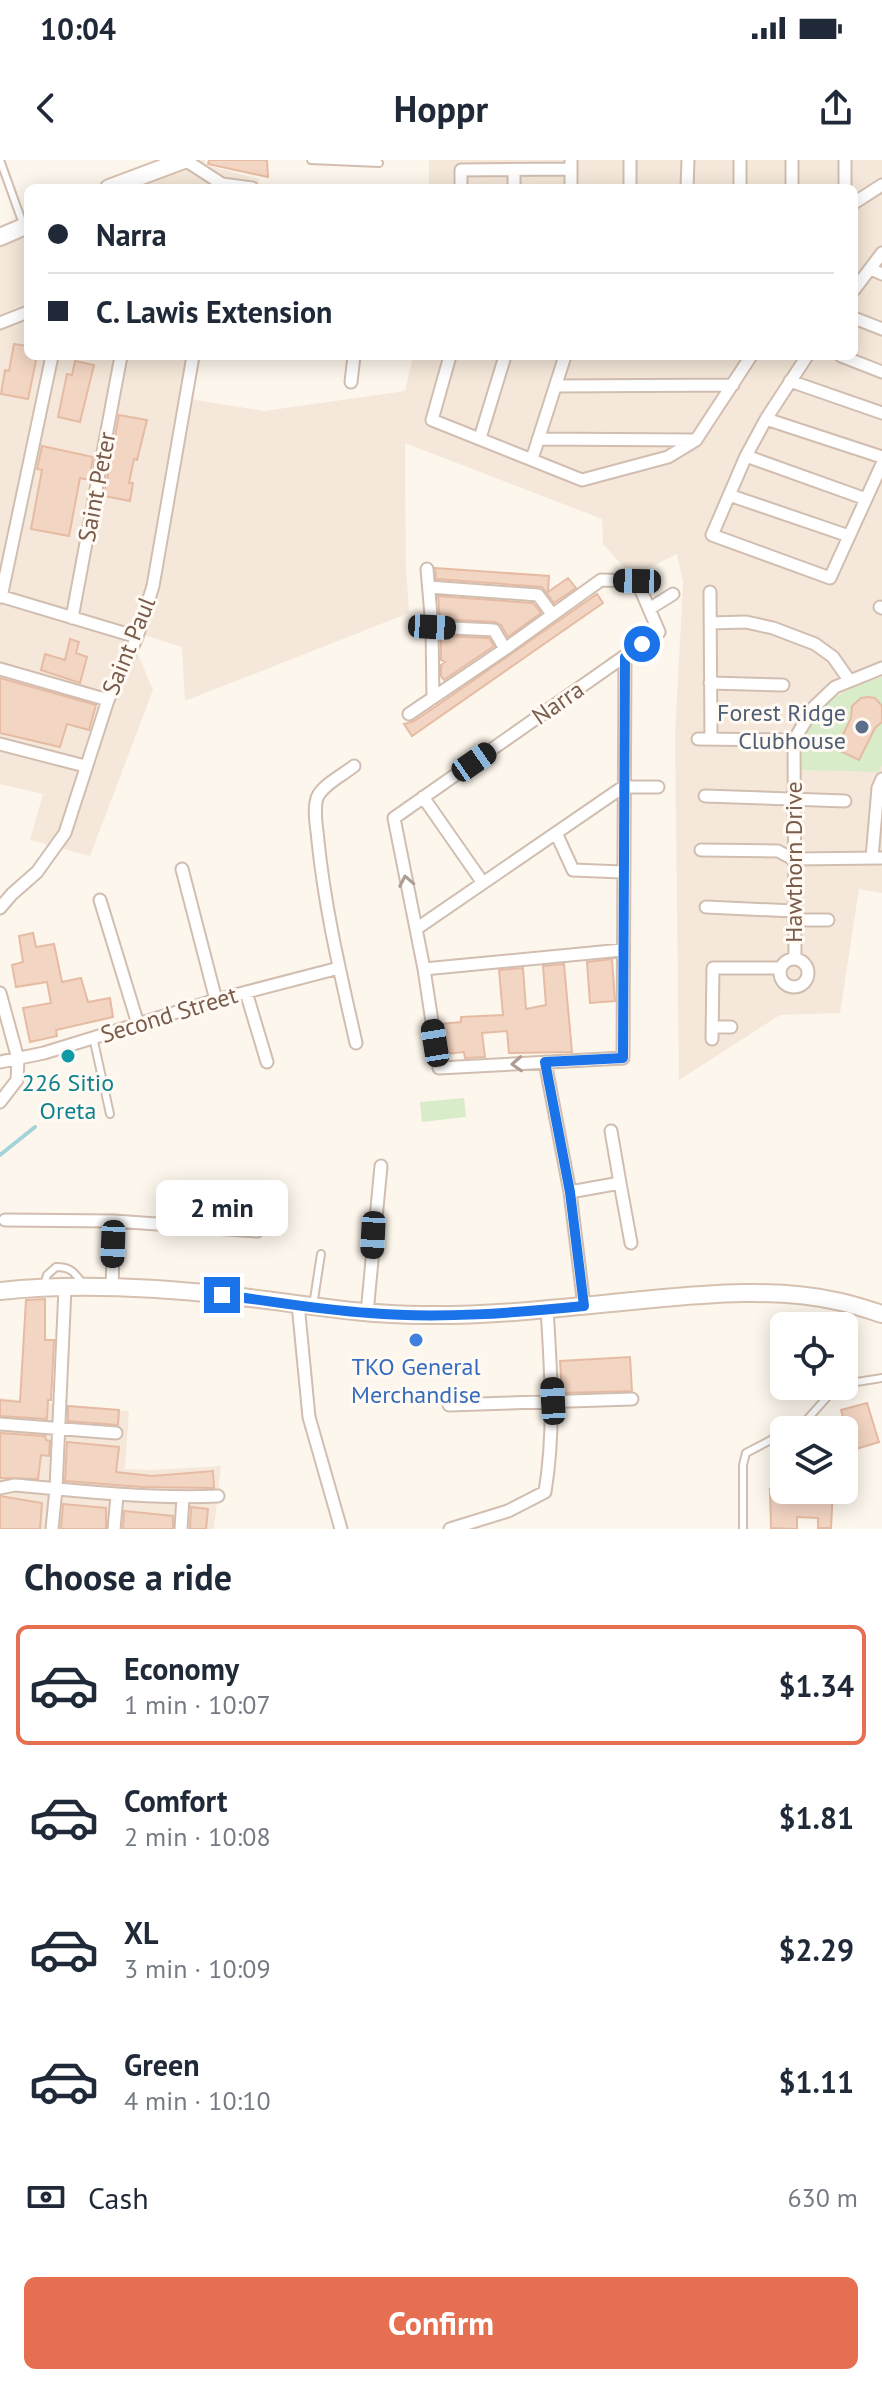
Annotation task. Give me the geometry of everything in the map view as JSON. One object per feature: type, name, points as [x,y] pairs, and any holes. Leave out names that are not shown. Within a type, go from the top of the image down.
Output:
[{"type":"street","points":[[120,184],[185,160],[219,184]]},
{"type":"street","points":[[630,160],[630,184]]},
{"type":"street","points":[[687,184],[688,160]]},
{"type":"street","points":[[740,160],[740,184]]},
{"type":"street","points":[[792,160],[792,184]]},
{"type":"street","points":[[845,160],[845,184]]},
{"type":"street","points":[[461,184],[461,170],[514,170],[571,165]]},
{"type":"street","points":[[514,170],[514,184]]},
{"type":"street","points":[[858,200],[882,185]]},
{"type":"street","points":[[0,237],[24,227]]},
{"type":"street","points":[[858,287],[876,272],[882,253]]},
{"type":"street","points":[[0,323],[24,314]]},
{"type":"street","points":[[858,320],[882,329]]},
{"type":"street","points":[[51,360],[0,596],[137,637]]},
{"type":"street","name":"Saint Peter","points":[[72,618],[120,360]]},
{"type":"street","name":"Saint Paul","points":[[0,908],[37,872],[65,833],[108,700],[137,637],[153,586],[192,360]]},
{"type":"street","points":[[351,382],[354,360]]},
{"type":"street","points":[[449,360],[432,420],[582,480],[668,457],[696,440],[749,360]]},
{"type":"street","points":[[480,438],[504,360]]},
{"type":"street","points":[[532,459],[564,360]]},
{"type":"street","points":[[804,360],[746,456],[712,535],[830,578],[882,464]]},
{"type":"street","points":[[851,360],[882,372]]},
{"type":"street","points":[[790,381],[882,413]]},
{"type":"street","points":[[556,386],[733,385]]},
{"type":"street","points":[[766,419],[882,457]]},
{"type":"street","points":[[538,439],[696,440]]},
{"type":"street","points":[[746,456],[866,499]]},
{"type":"street","points":[[729,495],[849,536]]},
{"type":"street","points":[[427,569],[433,698]]},
{"type":"street","points":[[409,714],[601,580],[637,581],[659,632],[625,657]]},
{"type":"street","points":[[429,587],[538,595],[552,614]]},
{"type":"street","points":[[710,592],[710,683],[704,739],[794,740],[814,707],[835,687],[882,668]]},
{"type":"street","points":[[649,609],[673,594]]},
{"type":"street","points":[[710,623],[746,622],[773,628],[815,644],[833,657],[849,680]]},
{"type":"street","points":[[432,627],[494,630],[505,649]]},
{"type":"street","name":"Narra","points":[[625,657],[623,1058],[439,1068],[424,969],[394,818],[625,657]]},
{"type":"street","points":[[0,669],[108,700]]},
{"type":"street","points":[[710,683],[783,685]]},
{"type":"street","name":"Hawthorn Drive","points":[[794,740],[795,959]]},
{"type":"street","points":[[0,744],[85,766]]},
{"type":"street","points":[[354,766],[323,789],[315,810],[320,861],[356,1043]]},
{"type":"street","points":[[701,850],[778,851],[793,859],[877,858],[878,788],[882,779]]},
{"type":"street","points":[[416,929],[623,787],[658,787]]},
{"type":"street","points":[[705,796],[845,801]]},
{"type":"street","points":[[423,797],[483,883]]},
{"type":"street","points":[[556,833],[573,870],[622,872]]},
{"type":"street","points":[[182,869],[216,1000]]},
{"type":"street","points":[[100,900],[138,1024]]},
{"type":"street","points":[[706,907],[828,920]]},
{"type":"street","points":[[424,969],[622,950]]},
{"type":"street","points":[[795,959],[805,963],[807,978],[800,986],[789,986],[784,983],[781,968],[784,963],[795,959]]},
{"type":"street","name":"Second Street","points":[[0,1062],[339,968]]},
{"type":"street","points":[[731,1027],[712,1033],[713,968],[781,968]]},
{"type":"street","points":[[246,992],[267,1062]]},
{"type":"street","points":[[0,993],[18,1059],[17,1080],[0,1102]]},
{"type":"street","points":[[545,1062],[570,1192],[584,1306]]},
{"type":"street","points":[[611,1131],[631,1243]]},
{"type":"street","points":[[367,1313],[381,1166]]},
{"type":"street","points":[[570,1192],[620,1183]]},
{"type":"street","points":[[5,1220],[114,1221],[257,1231]]},
{"type":"street","points":[[112,1288],[114,1221]]},
{"type":"street","points":[[52,1529],[65,1288]]},
{"type":"street","points":[[0,1291],[155,1288],[367,1313],[423,1315],[743,1294],[840,1301],[882,1314]]},
{"type":"street","points":[[306,1305],[309,1417],[341,1529]]},
{"type":"street","points":[[450,1529],[508,1511],[545,1492],[551,1453],[553,1401],[547,1309]]},
{"type":"street","points":[[449,1405],[632,1399]]},
{"type":"street","points":[[0,1424],[116,1433]]},
{"type":"street","points":[[0,1488],[15,1485],[117,1495],[218,1496]]},
{"type":"street","points":[[114,1529],[117,1495]]},
{"type":"street","points":[[181,1529],[183,1497]]},
{"type":"lane","points":[[0,160],[24,221]]},
{"type":"lane","points":[[311,160],[379,163]]},
{"type":"lane","points":[[93,1037],[110,1114]]},
{"type":"lane","points":[[306,1305],[321,1254]]},
{"type":"lane","points":[[43,1288],[47,1275],[56,1267],[73,1271],[85,1288]]},
{"type":"lane","points":[[858,1382],[882,1378]]},
{"type":"lane","points":[[810,1416],[825,1400]]},
{"type":"lane","points":[[743,1529],[743,1465],[746,1453],[770,1440]]},
{"type":"shaded area","points":[[190,160],[204,160],[206,165],[259,179],[258,184],[126,184]]},
{"type":"shaded area","points":[[429,160],[882,160],[882,893],[859,889],[840,1013],[780,1015],[679,1080],[675,736],[683,582],[677,554],[632,576],[603,544],[602,519],[405,443],[409,613],[185,701],[182,647],[144,635],[137,652],[153,690],[90,856],[30,840],[43,794],[0,784],[0,239],[24,228],[24,360],[197,360],[191,399],[264,411],[405,391],[412,360],[858,360],[858,184],[429,184]]},
{"type":"shaded area","points":[[0,1398],[129,1411],[125,1469],[221,1466],[214,1529],[0,1529]]},
{"type":"green space","points":[[882,677],[882,765],[879,772],[801,770],[807,734],[823,708],[849,690]]},
{"type":"green space","points":[[464,1098],[466,1117],[422,1122],[420,1102]]},
{"type":"building","points":[[209,160],[267,160],[268,177],[208,164]]},
{"type":"building","points":[[14,344],[24,345],[24,360],[36,360],[28,399],[1,394],[5,370],[9,371]]},
{"type":"building","points":[[75,361],[94,365],[80,422],[58,417],[67,374],[72,375]]},
{"type":"building","points":[[119,415],[147,420],[137,460],[134,459],[129,483],[133,483],[130,501],[104,496]]},
{"type":"building","points":[[42,446],[93,457],[89,480],[80,478],[69,536],[31,529],[42,470],[37,469]]},
{"type":"building","points":[[435,568],[549,576],[548,592],[568,578],[576,588],[554,603],[542,587],[436,579]]},
{"type":"building","points":[[597,594],[603,603],[412,736],[404,724],[438,705]]},
{"type":"building","points":[[438,596],[533,603],[541,613],[508,637],[501,625],[495,622],[440,619]]},
{"type":"building","points":[[441,636],[489,638],[494,646],[444,680],[441,676],[441,665],[445,662],[441,660]]},
{"type":"building","points":[[70,639],[79,642],[76,653],[87,657],[80,683],[41,670],[45,654],[65,660]]},
{"type":"building","points":[[0,678],[96,705],[89,730],[67,724],[60,747],[0,733]]},
{"type":"building","name":"Forest Ridge Clubhouse","points":[[861,698],[875,698],[882,706],[882,722],[875,728],[859,760],[836,749],[851,718],[852,706]]},
{"type":"building","points":[[33,933],[36,947],[54,944],[62,982],[81,978],[88,1002],[110,998],[113,1017],[56,1030],[57,1036],[30,1042],[23,1008],[51,1003],[47,982],[16,987],[12,965],[23,962],[19,936]]},
{"type":"building","points":[[612,959],[615,1001],[590,1003],[587,962]]},
{"type":"building","points":[[564,964],[572,1052],[509,1053],[507,1031],[482,1033],[485,1057],[465,1058],[464,1052],[446,1054],[441,1024],[461,1022],[461,1017],[503,1015],[499,970],[523,968],[526,1009],[546,1005],[543,966]]},
{"type":"building","points":[[45,1299],[45,1340],[54,1340],[47,1419],[0,1416],[0,1400],[20,1402],[26,1300]]},
{"type":"building","points":[[630,1357],[632,1391],[562,1393],[560,1361]]},
{"type":"building","points":[[867,1403],[879,1442],[858,1448],[858,1416],[843,1416],[841,1410]]},
{"type":"building","points":[[68,1406],[119,1410],[118,1425],[68,1421]]},
{"type":"building","points":[[0,1433],[45,1436],[50,1441],[49,1456],[41,1455],[38,1479],[0,1478]]},
{"type":"building","points":[[67,1442],[119,1447],[116,1472],[152,1476],[213,1471],[214,1488],[65,1481]]},
{"type":"building","points":[[0,1496],[42,1503],[40,1529],[0,1529]]},
{"type":"building","points":[[63,1504],[106,1508],[106,1529],[61,1529]]},
{"type":"building","points":[[770,1504],[832,1504],[831,1528],[818,1528],[818,1518],[797,1517],[797,1529],[771,1528]]},
{"type":"building","points":[[191,1507],[208,1509],[206,1529],[190,1529]]},
{"type":"building","points":[[124,1511],[173,1516],[173,1529],[123,1529]]},
{"type":"waterway","points":[[0,1155],[35,1127]]},
{"type":"place","name":"Forest Ridge Clubhouse","points":[[862,727]]},
{"type":"place","name":"226 Sitio Oreta","points":[[68,1056]]},
{"type":"place","name":"TKO General Merchandise","points":[[416,1340]]},
{"type":"route","points":[[222,1295],[367,1313],[423,1315],[584,1306],[570,1192],[545,1062],[623,1058],[625,657],[642,644]]}]
